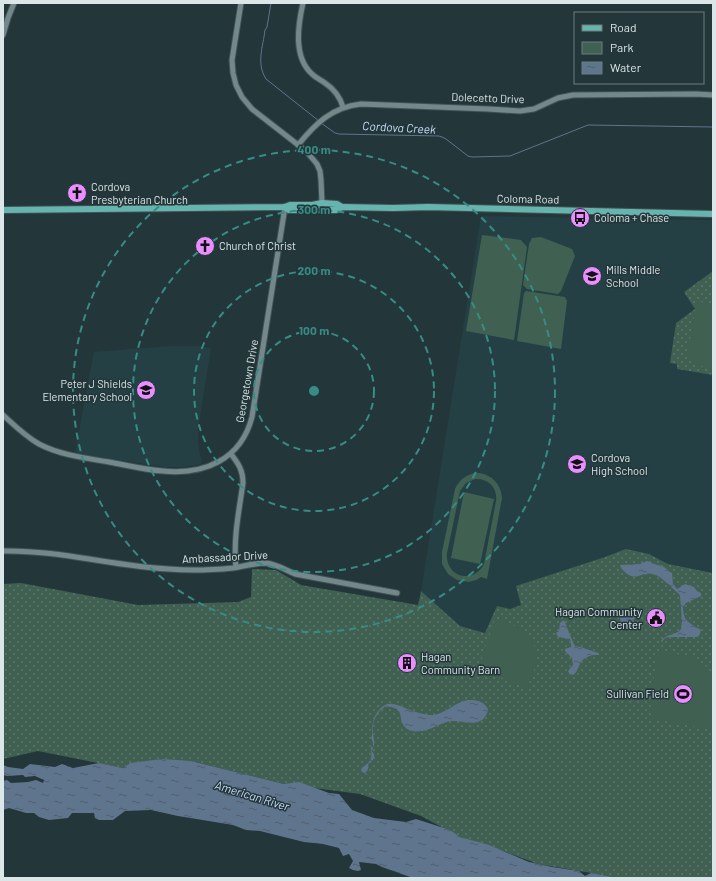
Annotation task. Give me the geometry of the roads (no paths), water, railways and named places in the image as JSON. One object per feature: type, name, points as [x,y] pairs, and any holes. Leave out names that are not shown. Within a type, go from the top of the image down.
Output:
[{"type":"main road","name":"Coloma Road","points":[[3,210],[285,207],[290,205],[312,205],[322,203],[337,204],[342,207]]},
{"type":"main road","points":[[322,203],[326,207],[334,210]]},
{"type":"main road","name":"Coloma Road","points":[[285,207],[289,210],[334,210],[342,207],[428,207],[713,214]]},
{"type":"street","points":[[3,35],[14,3]]},
{"type":"street","points":[[241,3],[232,60],[236,85],[242,97],[252,108],[310,155],[319,167],[322,180],[322,203]]},
{"type":"street","points":[[302,3],[299,33],[300,55],[312,74],[340,98],[343,108]]},
{"type":"street","name":"Dolecetto Drive","points":[[298,145],[320,122],[335,110],[361,104],[520,111],[534,109],[558,98],[573,95],[713,95]]},
{"type":"street","name":"Georgetown Drive","points":[[3,415],[33,440],[58,452],[154,470],[182,471],[203,468],[220,462],[231,454],[245,436],[252,417],[285,207]]},
{"type":"street","points":[[231,454],[240,466],[243,477],[236,526],[236,567]]},
{"type":"street","name":"Ambassador Drive","points":[[3,551],[46,552],[131,566],[169,570],[199,570],[268,564],[295,574],[397,593]]},
{"type":"water","points":[[647,561],[664,567],[672,573],[673,584],[677,589],[685,584],[694,587],[701,593],[701,596],[686,603],[683,607],[684,616],[688,622],[701,630],[699,636],[669,637],[665,638],[662,642],[661,641],[663,638],[677,633],[681,629],[682,621],[679,594],[663,579],[656,575],[649,573],[633,577],[626,573],[620,565],[640,564]]},
{"type":"water","points":[[633,609],[634,623],[621,624],[619,610]]},
{"type":"water","points":[[564,620],[575,646],[599,653],[599,655],[592,655],[582,660],[573,675],[568,671],[573,665],[572,658],[565,651],[565,649],[571,647],[570,639],[558,637],[556,633],[559,631],[560,623]]},
{"type":"water","points":[[468,700],[479,701],[487,708],[488,712],[481,721],[471,723],[451,721],[428,730],[418,732],[405,727],[398,710],[386,706],[383,708],[377,714],[374,721],[374,746],[372,752],[374,754],[374,759],[368,764],[368,770],[365,773],[362,772],[362,768],[369,762],[371,757],[371,747],[373,747],[373,743],[371,737],[374,719],[379,710],[383,706],[387,704],[394,704],[418,713],[434,715]]},
{"type":"water","name":"American River","points":[[162,759],[191,761],[284,784],[299,782],[329,793],[339,794],[352,810],[374,818],[406,822],[416,819],[450,830],[460,837],[489,845],[529,862],[579,871],[585,876],[591,873],[619,878],[413,878],[376,864],[359,862],[361,870],[353,870],[349,868],[353,861],[349,854],[343,856],[339,848],[323,844],[304,842],[260,831],[246,830],[233,825],[151,810],[125,811],[113,820],[99,820],[95,818],[94,813],[72,813],[68,818],[49,820],[39,817],[34,813],[26,813],[9,808],[3,810],[3,781],[7,780],[11,783],[36,780],[43,783],[44,780],[35,776],[25,777],[23,775],[3,775],[3,765],[23,769],[30,764],[55,767],[62,764],[73,768],[99,763],[123,768],[130,763]]},
{"type":"waterway","name":"Cordova Creek","points":[[271,3],[261,55],[261,67],[263,73],[266,79],[319,121]]},
{"type":"waterway","name":"Cordova Creek","points":[[321,123],[335,133],[339,134],[439,136],[446,139],[468,156],[472,157],[510,156],[588,125],[713,127]]},
{"type":"place","name":"Cordova Presbyterian Church","points":[[77,193]]},
{"type":"place","name":"Coloma + Chase","points":[[580,218]]},
{"type":"place","name":"Church of Christ","points":[[205,246]]},
{"type":"place","name":"Mills Middle School","points":[[592,276]]},
{"type":"place","name":"Peter J Shields Elementary School","points":[[146,390]]},
{"type":"place","name":"Cordova High School","points":[[577,464]]},
{"type":"place","name":"Hagan Community Center","points":[[656,618]]},
{"type":"place","name":"Hagan Community Barn","points":[[407,663]]},
{"type":"place","name":"Sullivan Field","points":[[683,694]]}]
